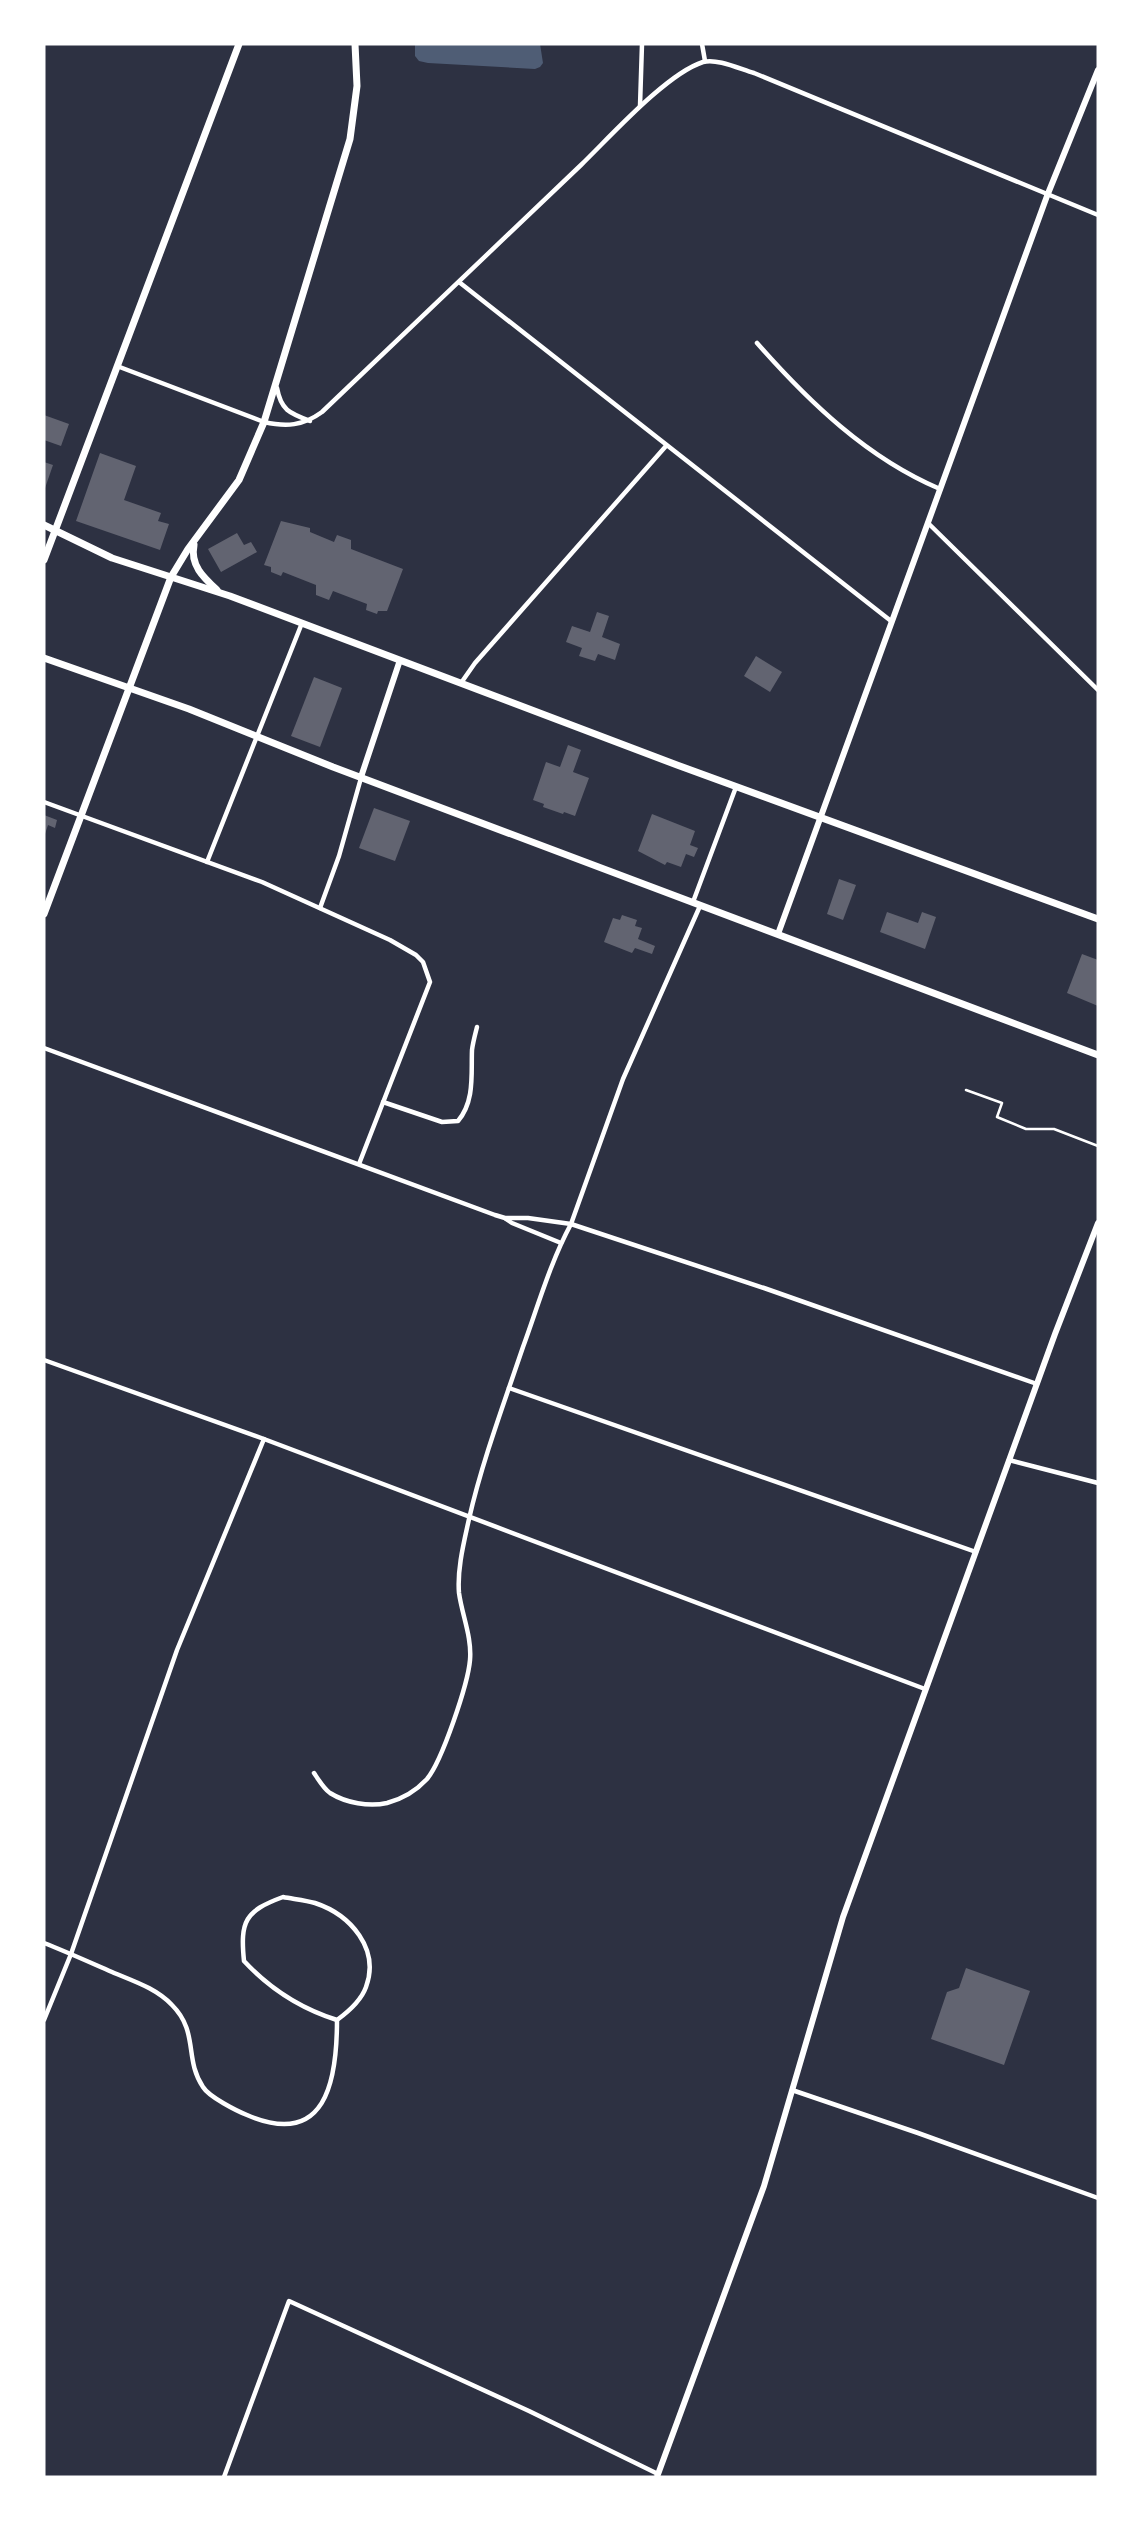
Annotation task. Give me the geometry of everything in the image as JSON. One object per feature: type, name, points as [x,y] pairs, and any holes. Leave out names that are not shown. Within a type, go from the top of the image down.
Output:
[{"type":"main road","points":[[44,560],[239,44]]},
{"type":"main road","points":[[44,914],[171,577],[239,480],[264,422],[350,139],[358,86],[355,44]]},
{"type":"main road","points":[[778,934],[1047,196],[1098,70]]},
{"type":"main road","points":[[44,525],[112,558],[220,592],[736,787],[1098,919]]},
{"type":"main road","points":[[195,540],[192,553],[197,568],[201,576],[220,592]]},
{"type":"main road","points":[[44,658],[130,687],[1098,1055]]},
{"type":"main road","points":[[361,777],[401,660]]},
{"type":"main road","points":[[658,2476],[764,2186],[842,1917],[1098,1223]]},
{"type":"street","points":[[640,107],[642,44]]},
{"type":"street","points":[[702,44],[705,61]]},
{"type":"street","points":[[117,366],[264,422],[286,426],[310,421],[640,107],[685,71],[705,61],[730,65],[754,74],[1098,215]]},
{"type":"street","points":[[459,282],[891,621]]},
{"type":"street","points":[[757,343],[844,431],[913,478],[940,489]]},
{"type":"street","points":[[276,382],[279,400],[285,408],[310,421]]},
{"type":"street","points":[[460,683],[666,446]]},
{"type":"street","points":[[928,522],[1098,690]]},
{"type":"street","points":[[208,862],[302,623]]},
{"type":"street","points":[[320,908],[339,856],[361,777]]},
{"type":"street","points":[[314,1773],[329,1793],[371,1805],[392,1802],[410,1793],[428,1778],[436,1764],[464,1691],[470,1662],[468,1634],[459,1591],[469,1518],[509,1388],[561,1243],[571,1224],[623,1079],[697,903],[736,787]]},
{"type":"street","points":[[44,802],[208,862],[320,908],[416,955],[428,970],[430,982],[359,1164]]},
{"type":"street","points":[[383,1102],[442,1122],[458,1121],[468,1102],[472,1078],[472,1047],[477,1027]]},
{"type":"street","points":[[44,1048],[505,1218],[561,1243]]},
{"type":"street","points":[[505,1218],[571,1224],[764,1288],[1037,1384]]},
{"type":"street","points":[[44,1360],[264,1439],[925,1689]]},
{"type":"street","points":[[509,1388],[976,1552]]},
{"type":"street","points":[[44,2020],[71,1954],[177,1650],[264,1439]]},
{"type":"street","points":[[1009,1460],[1098,1483]]},
{"type":"street","points":[[44,1943],[145,1985],[172,2005],[188,2026],[193,2068],[204,2090],[240,2112],[268,2124],[299,2123],[320,2107],[333,2081],[337,2021],[351,2009],[365,1988],[370,1961],[359,1931],[334,1912],[316,1903],[283,1896],[260,1905],[246,1918],[242,1936],[244,1961],[272,1987],[312,2012],[337,2021]]},
{"type":"street","points":[[792,2090],[1098,2198]]},
{"type":"street","points":[[224,2477],[289,2301],[529,2411],[658,2476]]},
{"type":"lane","points":[[966,1090],[1002,1103],[997,1117],[1026,1129],[1054,1129],[1098,1146]]},
{"type":"water","points":[[415,44],[540,44],[543,63],[535,69],[428,63],[419,61],[415,56]]},
{"type":"building","points":[[44,415],[69,424],[61,446],[44,440]]},
{"type":"building","points":[[100,453],[136,466],[124,500],[161,513],[158,521],[169,524],[160,550],[76,521]]},
{"type":"building","points":[[44,462],[53,465],[44,491]]},
{"type":"building","points":[[281,521],[310,528],[310,532],[334,542],[337,535],[351,540],[351,549],[403,569],[387,611],[378,611],[377,614],[366,610],[367,604],[333,591],[329,600],[316,595],[316,585],[283,572],[281,576],[271,572],[271,567],[264,565]]},
{"type":"building","points":[[237,533],[244,545],[251,542],[257,552],[221,572],[208,549]]},
{"type":"building","points":[[597,612],[609,616],[602,637],[620,644],[615,660],[598,654],[595,661],[579,656],[582,648],[566,642],[572,626],[590,632]]},
{"type":"building","points":[[756,656],[782,672],[770,692],[744,676]]},
{"type":"building","points":[[314,677],[342,688],[320,747],[291,736]]},
{"type":"building","points":[[568,745],[581,750],[573,772],[589,778],[575,816],[543,807],[544,804],[533,800],[546,762],[560,767]]},
{"type":"building","points":[[374,808],[410,821],[395,861],[359,848]]},
{"type":"building","points":[[652,814],[695,831],[690,845],[698,848],[694,857],[686,854],[681,867],[667,862],[665,865],[638,851]]},
{"type":"building","points":[[44,815],[57,820],[55,828],[48,825],[44,837]]},
{"type":"building","points":[[839,879],[856,885],[843,920],[827,914]]},
{"type":"building","points":[[887,912],[918,923],[922,912],[936,917],[925,949],[880,932]]},
{"type":"building","points":[[622,915],[637,920],[635,926],[642,928],[638,939],[655,946],[652,954],[635,948],[632,953],[604,942],[613,918],[620,920]]},
{"type":"building","points":[[1082,954],[1098,960],[1098,1006],[1067,993]]},
{"type":"building","points":[[966,1968],[1030,1991],[1004,2065],[931,2039],[947,1992],[959,1988]]}]
